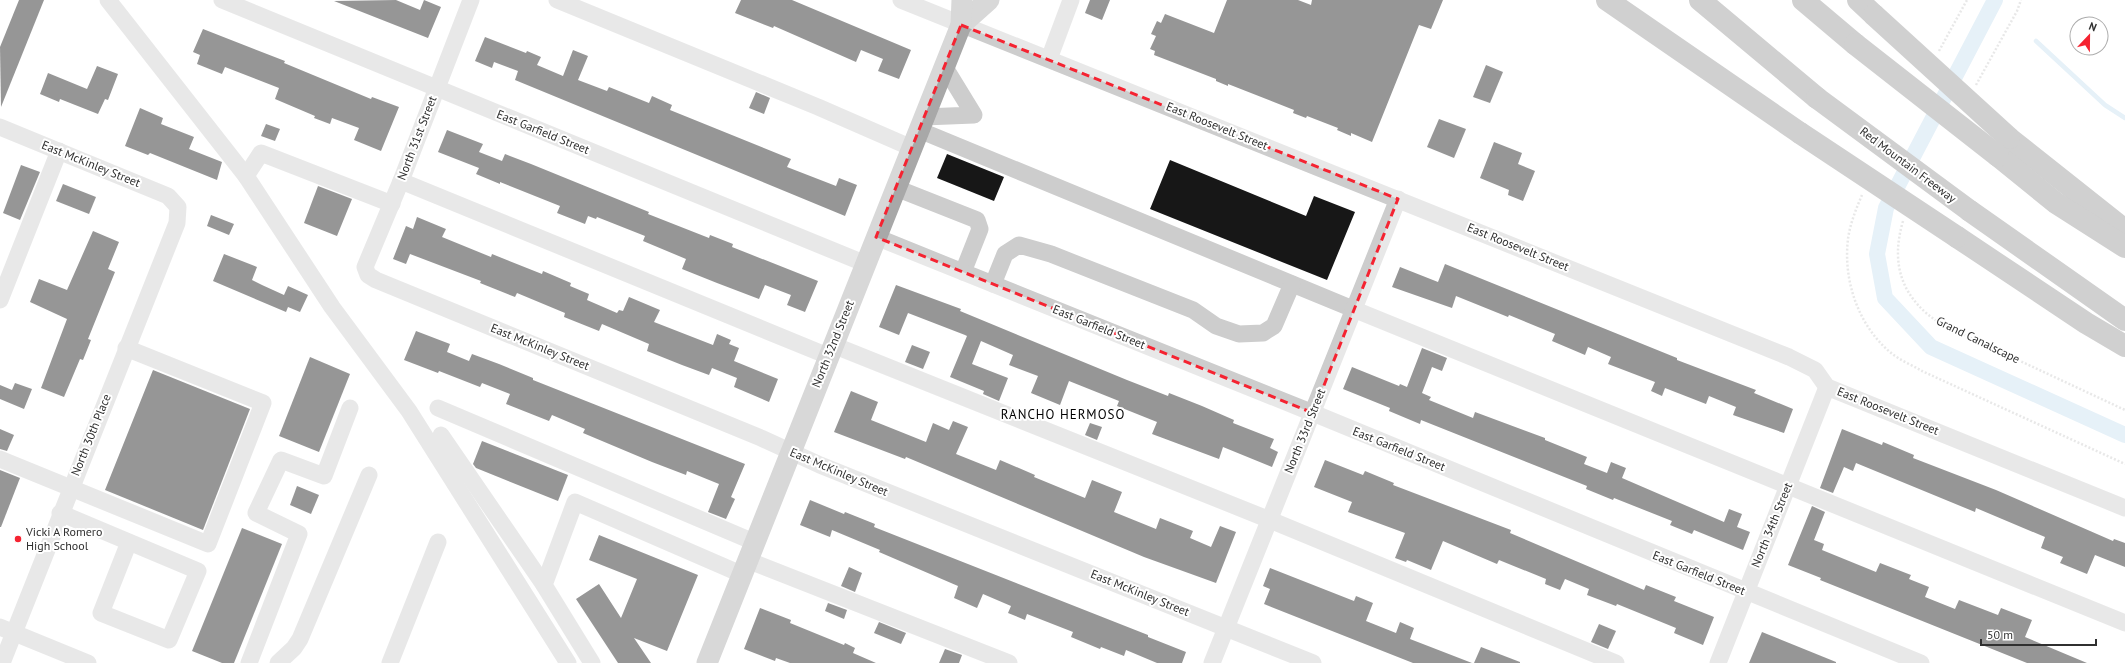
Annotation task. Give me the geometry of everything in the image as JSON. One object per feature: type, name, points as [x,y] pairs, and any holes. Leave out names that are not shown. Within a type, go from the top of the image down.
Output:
[{"type":"highway","points":[[1607,0],[1800,133],[2080,318],[2125,346]]},
{"type":"highway","name":"Red Mountain Freeway","points":[[1700,0],[1817,98],[1970,212],[2125,320]]},
{"type":"highway","points":[[1803,0],[1855,44],[2125,230]]},
{"type":"highway","points":[[1858,0],[2056,203],[2125,246]]},
{"type":"main road","name":"North 32nd Street","points":[[962,0],[962,25]]},
{"type":"main road","name":"North 32nd Street","points":[[707,663],[944,66],[962,25],[989,0]]},
{"type":"street","points":[[108,0],[246,176],[332,307],[409,411],[568,663]]},
{"type":"street","name":"East Garfield Street","points":[[222,0],[866,264]]},
{"type":"street","name":"North 31st Street","points":[[368,275],[365,267],[392,204],[472,0]]},
{"type":"street","points":[[557,0],[818,107],[918,132],[2125,623]]},
{"type":"street","name":"East Roosevelt Street","points":[[901,0],[1789,357],[1815,370],[1828,387],[2125,508]]},
{"type":"street","points":[[1049,59],[1071,0]]},
{"type":"street","points":[[918,132],[974,116],[944,66]]},
{"type":"street","name":"East McKinley Street","points":[[0,127],[168,196],[178,207]]},
{"type":"street","points":[[0,300],[59,151]]},
{"type":"street","points":[[246,176],[262,153],[392,204]]},
{"type":"street","points":[[401,181],[830,351],[1270,520],[1616,663]]},
{"type":"street","points":[[896,188],[976,220],[980,229],[963,272]]},
{"type":"street","name":"North 33rd Street","points":[[1212,663],[1398,199]]},
{"type":"street","name":"North 30th Place","points":[[2,663],[7,630],[60,513],[177,223],[178,207]]},
{"type":"street","name":"East Garfield Street","points":[[876,237],[1313,413],[1921,663]]},
{"type":"street","points":[[993,284],[1005,254],[1019,245],[1051,254],[1193,310],[1216,326],[1239,334],[1263,333],[1274,326],[1292,284]]},
{"type":"street","name":"East McKinley Street","points":[[368,275],[376,280],[790,451],[820,465],[1313,663]]},
{"type":"street","points":[[0,459],[208,544],[263,403],[126,348]]},
{"type":"street","name":"North 34th Street","points":[[1718,663],[1828,387]]},
{"type":"street","points":[[249,663],[299,534],[256,513],[281,460],[324,476],[350,408]]},
{"type":"street","points":[[438,408],[748,559],[1009,663]]},
{"type":"street","points":[[441,435],[544,585],[592,663]]},
{"type":"street","points":[[278,663],[294,648],[300,639],[369,475]]},
{"type":"street","points":[[544,585],[575,502],[703,557],[748,559]]},
{"type":"street","points":[[60,513],[129,542],[170,560],[198,571],[169,640],[101,613],[129,542]]},
{"type":"street","points":[[390,663],[438,542]]},
{"type":"street","points":[[7,630],[88,663]]},
{"type":"path","points":[[1939,52],[1967,0]]},
{"type":"path","points":[[1975,88],[2017,12],[2021,0]]},
{"type":"path","points":[[1863,192],[1853,217],[1848,239],[1850,286],[1857,305],[1869,328],[1891,352],[1922,371],[2125,464]]},
{"type":"path","name":"Grand Canalscape","points":[[1903,219],[1897,239],[1899,275],[1917,306],[1941,324],[2125,410]]},
{"type":"highlighted area","points":[[961,25],[1398,199],[1313,413],[876,237]]},
{"type":"building","points":[[19,0],[44,0],[1,107],[0,47]]},
{"type":"building","points":[[396,0],[420,10],[424,0],[441,7],[428,38],[334,1]]},
{"type":"building","points":[[741,0],[792,0],[911,50],[899,79],[878,71],[883,59],[861,50],[856,62],[774,26],[773,28],[735,13]]},
{"type":"building","points":[[1090,0],[1110,0],[1102,20],[1085,13]]},
{"type":"building","points":[[1227,0],[1298,0],[1311,5],[1312,0],[1443,0],[1431,29],[1419,25],[1372,142],[1351,133],[1351,136],[1337,130],[1338,128],[1307,116],[1306,118],[1293,113],[1294,110],[1228,84],[1228,86],[1216,81],[1216,79],[1154,55],[1155,51],[1150,49],[1156,36],[1151,34],[1157,21],[1161,23],[1165,14],[1214,33]]},
{"type":"building","points":[[203,29],[285,61],[284,63],[371,99],[372,97],[399,107],[381,151],[354,140],[359,128],[332,118],[330,124],[275,99],[279,88],[225,67],[222,74],[197,64],[200,55],[193,52]]},
{"type":"building","points":[[485,37],[526,53],[527,51],[541,57],[537,65],[563,76],[573,50],[588,56],[578,80],[607,91],[609,87],[649,103],[652,96],[672,105],[670,110],[791,159],[787,167],[836,186],[839,178],[857,185],[845,216],[515,80],[518,71],[494,62],[492,68],[475,61]]},
{"type":"building","points":[[1486,65],[1503,72],[1490,103],[1473,97]]},
{"type":"building","points":[[97,66],[118,74],[108,100],[105,99],[98,114],[60,99],[59,102],[40,94],[48,73],[87,89]]},
{"type":"building","points":[[756,92],[770,98],[764,114],[749,108]]},
{"type":"building","points":[[140,108],[163,118],[161,124],[194,137],[189,149],[222,162],[217,180],[150,153],[148,155],[125,146]]},
{"type":"building","points":[[1439,119],[1466,129],[1454,158],[1427,147]]},
{"type":"building","points":[[266,124],[280,129],[275,141],[261,136]]},
{"type":"building","points":[[447,130],[483,144],[479,152],[502,161],[505,154],[649,212],[648,214],[709,238],[710,235],[733,244],[732,247],[818,281],[805,312],[787,305],[791,295],[765,285],[759,299],[717,283],[682,269],[686,259],[643,241],[645,236],[597,217],[596,219],[588,216],[585,224],[557,213],[560,206],[476,174],[479,168],[438,152]]},
{"type":"building","points":[[1494,142],[1522,153],[1518,164],[1535,171],[1523,201],[1508,195],[1509,190],[1480,178]]},
{"type":"building","points":[[947,154],[1004,177],[994,201],[937,178]]},
{"type":"building","points":[[1170,160],[1306,216],[1314,196],[1355,212],[1327,280],[1150,209]]},
{"type":"building","points":[[21,165],[40,172],[20,220],[3,213]]},
{"type":"building","points":[[63,184],[96,197],[89,214],[56,201]]},
{"type":"building","points":[[318,186],[352,199],[337,236],[304,223]]},
{"type":"building","points":[[211,215],[234,224],[229,235],[207,226]]},
{"type":"building","points":[[417,217],[446,229],[442,237],[491,257],[492,254],[542,274],[543,271],[571,283],[570,286],[589,294],[587,300],[617,313],[619,310],[623,311],[629,297],[660,310],[654,322],[713,345],[717,334],[731,340],[729,344],[739,348],[734,361],[778,379],[769,402],[734,387],[737,378],[712,368],[709,375],[647,351],[649,344],[602,324],[599,331],[564,317],[565,313],[517,293],[515,297],[480,283],[481,281],[410,254],[406,264],[393,259],[406,226],[413,229]]},
{"type":"building","points":[[93,231],[119,242],[108,269],[115,272],[88,339],[91,340],[83,360],[80,359],[64,397],[41,388],[67,319],[30,302],[39,279],[67,290]]},
{"type":"building","points":[[224,254],[257,267],[252,280],[262,285],[284,295],[288,286],[308,295],[300,312],[288,307],[286,312],[213,281]]},
{"type":"building","points":[[1445,264],[1677,358],[1677,360],[1756,390],[1754,393],[1793,409],[1784,433],[1733,415],[1736,407],[1709,396],[1706,404],[1665,388],[1662,396],[1651,391],[1655,382],[1608,364],[1611,357],[1588,347],[1585,355],[1552,341],[1555,334],[1509,315],[1508,317],[1456,296],[1452,308],[1392,287],[1400,267],[1438,282]]},
{"type":"building","points":[[896,285],[961,309],[960,311],[1127,380],[1168,396],[1169,393],[1202,406],[1234,420],[1233,423],[1274,439],[1270,448],[1278,452],[1272,467],[1223,447],[1219,459],[1152,434],[1157,422],[1117,406],[1119,401],[1069,381],[1060,405],[1031,393],[1038,376],[1009,365],[1013,355],[981,341],[972,364],[1008,378],[999,401],[983,394],[984,391],[950,377],[967,336],[908,313],[899,335],[879,327]]},
{"type":"building","points":[[416,331],[450,344],[447,352],[469,361],[472,354],[499,364],[533,378],[533,380],[745,464],[731,497],[735,499],[726,519],[708,512],[719,484],[687,471],[686,475],[652,462],[583,433],[585,429],[552,415],[549,421],[506,404],[510,394],[482,383],[480,387],[439,371],[438,373],[404,360]]},
{"type":"building","points":[[912,345],[930,352],[923,369],[905,362]]},
{"type":"building","points":[[1422,348],[1447,358],[1442,371],[1432,367],[1422,393],[1431,397],[1429,400],[1473,418],[1475,412],[1545,438],[1545,440],[1587,457],[1584,464],[1607,473],[1611,462],[1626,468],[1622,478],[1724,522],[1729,509],[1742,514],[1737,527],[1750,532],[1743,550],[1694,530],[1692,534],[1670,525],[1672,521],[1614,498],[1613,500],[1586,489],[1587,486],[1421,420],[1420,424],[1389,411],[1390,408],[1343,389],[1352,367],[1399,386],[1400,384],[1407,387]]},
{"type":"building","points":[[310,357],[350,374],[319,452],[279,436]]},
{"type":"building","points":[[153,370],[250,409],[203,530],[105,490]]},
{"type":"building","points":[[15,383],[32,389],[24,409],[0,399],[0,385],[12,390]]},
{"type":"building","points":[[851,391],[878,402],[871,420],[926,442],[933,423],[949,430],[953,421],[968,427],[956,454],[996,470],[1000,460],[1035,475],[1034,477],[1085,498],[1092,480],[1122,492],[1114,512],[1156,529],[1160,518],[1193,531],[1190,538],[1211,547],[1220,526],[1236,532],[1216,583],[1144,557],[906,457],[905,459],[834,432]]},
{"type":"building","points":[[1090,423],[1102,427],[1097,440],[1085,435]]},
{"type":"building","points":[[0,429],[14,435],[7,451],[0,449]]},
{"type":"building","points":[[1842,429],[1882,445],[1883,442],[1914,455],[1913,458],[1996,490],[2113,541],[2114,539],[2125,543],[2125,567],[2095,555],[2087,574],[2060,563],[2063,557],[2041,548],[2045,537],[1976,508],[1975,512],[1856,463],[1853,471],[1844,467],[1833,493],[1820,488]]},
{"type":"building","points":[[482,441],[568,475],[558,501],[476,468],[473,464]]},
{"type":"building","points":[[1325,460],[1363,475],[1365,471],[1394,483],[1393,485],[1511,530],[1510,533],[1644,590],[1646,585],[1676,597],[1674,601],[1714,617],[1703,645],[1674,633],[1676,628],[1617,604],[1616,606],[1587,595],[1589,589],[1565,579],[1560,590],[1545,584],[1546,579],[1499,560],[1497,564],[1443,541],[1431,570],[1407,560],[1406,562],[1395,558],[1405,533],[1348,512],[1352,502],[1314,487]]},
{"type":"building","points":[[0,470],[20,478],[1,527],[0,527]]},
{"type":"building","points":[[297,486],[319,495],[311,514],[290,505]]},
{"type":"building","points":[[810,500],[844,514],[845,512],[875,524],[874,527],[1148,635],[1148,637],[1186,652],[1182,663],[1157,663],[1126,650],[1124,656],[1101,647],[1100,649],[1071,637],[1073,632],[1027,614],[1025,620],[1008,613],[1011,606],[983,594],[977,608],[954,598],[958,586],[879,552],[880,550],[832,530],[830,537],[800,525]]},
{"type":"building","points":[[1812,506],[1825,512],[1814,540],[1824,544],[1822,550],[1876,572],[1880,563],[1911,575],[1909,579],[1929,587],[1925,597],[1955,609],[1959,600],[1998,615],[2001,608],[2032,620],[2025,637],[2087,663],[2027,663],[1820,580],[1821,578],[1788,565]]},
{"type":"building","points":[[242,528],[282,544],[234,663],[222,663],[192,651]]},
{"type":"building","points":[[599,535],[698,575],[667,651],[634,638],[651,663],[618,663],[576,599],[599,584],[621,618],[637,579],[589,560]]},
{"type":"building","points":[[849,567],[862,573],[855,592],[841,586]]},
{"type":"building","points":[[1270,568],[1354,601],[1356,596],[1373,603],[1366,621],[1396,633],[1400,622],[1414,628],[1410,639],[1472,663],[1413,663],[1264,604],[1270,589],[1263,586]]},
{"type":"building","points":[[828,603],[847,610],[844,619],[825,611]]},
{"type":"building","points":[[760,608],[791,620],[790,623],[844,645],[845,643],[855,648],[853,653],[876,663],[790,663],[776,658],[775,661],[744,649]]},
{"type":"building","points":[[879,622],[906,633],[901,644],[874,633]]},
{"type":"building","points":[[1599,624],[1616,631],[1608,649],[1591,642]]},
{"type":"building","points":[[1762,632],[1836,662],[1836,663],[1749,663]]},
{"type":"building","points":[[1481,647],[1520,662],[1520,663],[1474,663]]},
{"type":"building","points":[[945,649],[962,655],[959,663],[939,663]]},
{"type":"waterway","points":[[1995,0],[1886,208],[1877,254],[1885,298],[1931,347],[2125,435]]},
{"type":"waterway","points":[[2036,41],[2105,105],[2125,118]]},
{"type":"place","name":"Vicki A Romero High School","points":[[18,539]]},
{"type":"district","name":"RANCHO HERMOSO","points":[[1063,414]]}]
